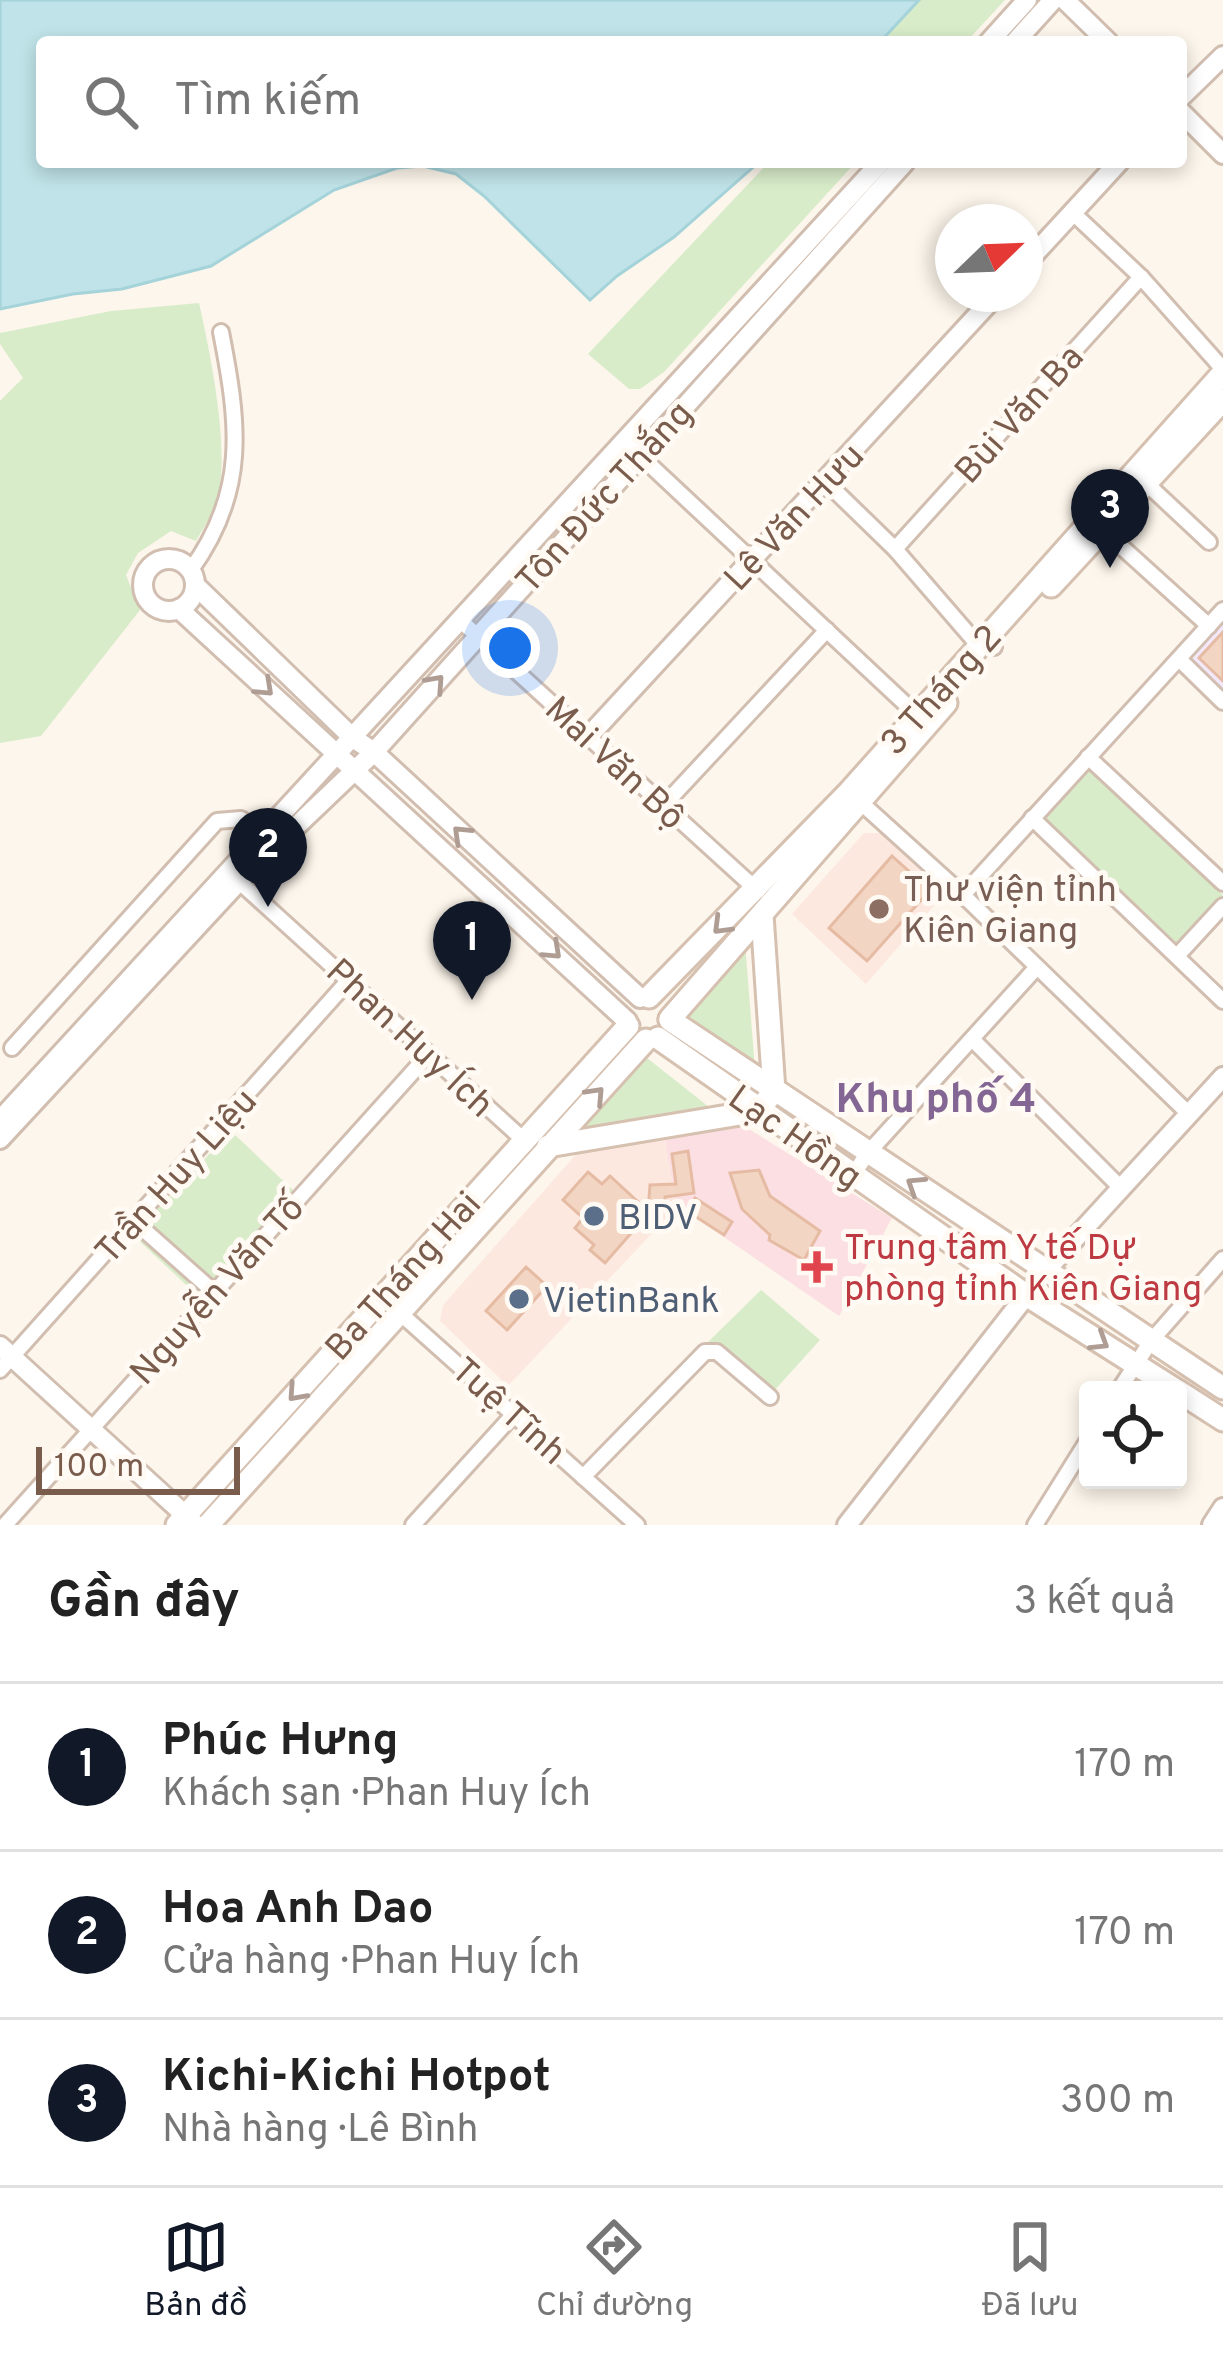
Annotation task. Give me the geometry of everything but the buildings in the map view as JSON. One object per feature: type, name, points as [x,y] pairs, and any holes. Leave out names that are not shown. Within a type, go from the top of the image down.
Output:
[{"type":"main road","name":"3 Tháng 2","points":[[764,903],[631,1005],[650,1027],[764,903],[1093,529],[1223,371]]},
{"type":"main road","name":"3 Tháng 2","points":[[1093,529],[1146,483],[1223,400]]},
{"type":"main road","name":"3 Tháng 2","points":[[854,797],[916,714],[986,646]]},
{"type":"main road","points":[[538,1147],[758,1111],[774,1091],[764,903]]},
{"type":"main road","points":[[645,998],[664,1004],[650,1027]]},
{"type":"main road","name":"Lạc Hồng","points":[[650,1027],[774,1091],[1223,1388]]},
{"type":"main road","name":"Lạc Hồng","points":[[650,1027],[758,1111],[1025,1295],[1161,1381]]},
{"type":"main road","name":"Ba Tháng Hai","points":[[186,1522],[650,1027]]},
{"type":"main road","name":"Ba Tháng Hai","points":[[208,1525],[391,1303]]},
{"type":"main road","name":"Lạc Hồng","points":[[1187,1397],[1223,1420]]},
{"type":"street","points":[[994,36],[1027,0]]},
{"type":"street","points":[[1020,36],[1053,0]]},
{"type":"street","points":[[1065,0],[1102,36]]},
{"type":"street","points":[[1187,91],[1223,56]]},
{"type":"street","points":[[1187,118],[1223,154]]},
{"type":"street","name":"Tôn Đức Thắng","points":[[0,1120],[234,876],[374,752],[876,168]]},
{"type":"street","name":"Tôn Đức Thắng","points":[[0,1139],[234,876],[265,834],[460,620],[899,168]]},
{"type":"street","points":[[1043,244],[1113,168]]},
{"type":"street","points":[[1072,212],[1141,277],[1223,371]]},
{"type":"street","name":"Bùi Văn Ba","points":[[895,549],[1141,277]]},
{"type":"street","name":"Lê Văn Hưu","points":[[588,737],[981,312]]},
{"type":"street","points":[[221,332],[235,418],[235,467],[216,535],[192,578],[189,602],[179,609],[161,610],[149,603],[144,577],[154,563],[167,559],[184,564],[192,578],[353,738],[645,998]]},
{"type":"street","points":[[632,448],[916,714]]},
{"type":"street","points":[[825,482],[986,646]]},
{"type":"street","points":[[1146,483],[1209,542]]},
{"type":"street","points":[[1093,529],[1209,626]]},
{"type":"street","name":"Lạc Hồng","points":[[179,609],[493,896],[650,1027]]},
{"type":"street","points":[[963,895],[1223,610]]},
{"type":"street","name":"Mai Văn Bộ","points":[[460,620],[764,903]]},
{"type":"street","points":[[662,806],[827,630]]},
{"type":"street","points":[[1178,659],[1223,702]]},
{"type":"street","points":[[1088,757],[1223,884]]},
{"type":"street","points":[[854,797],[1190,1114]]},
{"type":"street","points":[[1032,818],[1223,1000]]},
{"type":"street","points":[[12,1048],[217,821],[242,819],[265,834]]},
{"type":"street","name":"Phan Huy Ích","points":[[234,876],[428,1054],[538,1147]]},
{"type":"street","points":[[493,896],[508,879]]},
{"type":"street","points":[[1177,956],[1223,906]]},
{"type":"street","points":[[854,1175],[867,1154],[1037,967]]},
{"type":"street","name":"Trần Huy Liệu","points":[[4,1358],[134,1221],[349,980]]},
{"type":"street","points":[[972,1039],[1121,1188]]},
{"type":"street","name":"Nguyễn Văn Tố","points":[[5,1525],[428,1054]]},
{"type":"street","points":[[847,1525],[1025,1295],[1223,1077]]},
{"type":"street","points":[[134,1221],[214,1292]]},
{"type":"street","points":[[1125,1381],[1151,1341],[1223,1259]]},
{"type":"street","name":"Tuệ Tĩnh","points":[[391,1303],[637,1525]]},
{"type":"street","points":[[583,1477],[705,1352],[717,1352],[770,1397]]},
{"type":"street","points":[[4,1358],[91,1428],[186,1522]]},
{"type":"street","points":[[415,1524],[514,1414]]},
{"type":"street","points":[[1035,1525],[1079,1454]]},
{"type":"street","points":[[1212,1525],[1223,1508]]},
{"type":"shaded area","points":[[1223,620],[1223,692],[1195,664],[1193,653]]},
{"type":"shaded area","points":[[864,833],[882,833],[945,893],[866,984],[792,914]]},
{"type":"shaded area","name":"Trung tâm Y tế Dự phòng tỉnh Kiên Giang","points":[[736,1121],[892,1218],[839,1316],[676,1204],[665,1140]]},
{"type":"shaded area","points":[[665,1140],[676,1204],[673,1211],[508,1386],[440,1321],[443,1305],[579,1151]]},
{"type":"green space","points":[[919,0],[1005,0],[972,36],[886,36]]},
{"type":"green space","points":[[763,168],[851,168],[664,372],[640,389],[629,389],[588,354]]},
{"type":"green space","points":[[199,303],[222,456],[213,510],[196,541],[171,531],[138,553],[126,575],[140,610],[41,736],[0,743],[0,401],[23,378],[0,344],[0,333],[111,311]]},
{"type":"green space","points":[[1088,766],[1223,895],[1170,949],[1040,823]]},
{"type":"green space","points":[[745,942],[755,1069],[678,1016]]},
{"type":"green space","points":[[647,1058],[709,1107],[574,1135]]},
{"type":"green space","points":[[231,1131],[296,1193],[198,1296],[133,1235]]},
{"type":"green space","points":[[761,1290],[820,1340],[763,1403],[704,1346]]},
{"type":"water","points":[[0,0],[919,0],[886,36],[36,36],[36,168],[397,168],[334,190],[211,266],[122,289],[0,309]]},
{"type":"water","points":[[431,168],[752,168],[674,237],[590,300],[456,174]]},
{"type":"place","name":"Kichi-Kichi Hotpot","points":[[1110,568]]},
{"type":"place","name":"Hoa Anh Dao","points":[[268,907]]},
{"type":"place","name":"Thư viện tỉnh Kiên Giang","points":[[879,909]]},
{"type":"place","name":"Phúc Hưng","points":[[472,1000]]},
{"type":"place","name":"BIDV","points":[[594,1216]]},
{"type":"place","name":"Trung tâm Y tế Dự phòng tỉnh Kiên Giang","points":[[817,1267]]},
{"type":"place","name":"VietinBank","points":[[519,1299]]},
{"type":"district","name":"Khu phố 4","points":[[936,1097]]}]
